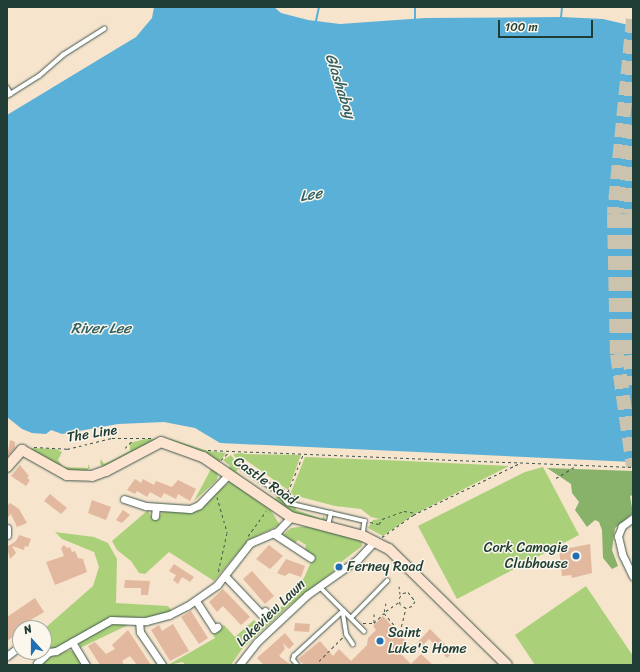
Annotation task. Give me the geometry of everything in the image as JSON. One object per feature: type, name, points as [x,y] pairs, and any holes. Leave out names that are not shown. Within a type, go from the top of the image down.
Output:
[{"type":"street","name":"Castle Road","points":[[26,449],[63,473],[78,477],[106,471],[157,443],[203,457],[291,517],[363,536],[375,541],[398,556],[507,665]]},
{"type":"street","points":[[7,467],[19,451],[26,449]]},
{"type":"street","points":[[124,499],[141,505],[190,509],[199,505],[229,474]]},
{"type":"street","points":[[156,507],[156,516]]},
{"type":"street","points":[[52,648],[72,642],[111,620],[139,621],[169,615],[196,602],[223,579],[250,543],[281,529],[291,517]]},
{"type":"street","points":[[633,518],[622,526],[618,540],[633,577]]},
{"type":"street","points":[[7,528],[7,535]]},
{"type":"street","points":[[273,533],[311,558]]},
{"type":"street","points":[[319,586],[358,559],[375,541]]},
{"type":"street","points":[[223,579],[261,614],[265,611]]},
{"type":"street","name":"Lakeview Lawn","points":[[241,662],[264,635],[319,586]]},
{"type":"street","points":[[196,602],[214,629],[217,627]]},
{"type":"street","points":[[139,621],[140,632],[162,665]]},
{"type":"street","points":[[72,642],[86,665]]},
{"type":"lane","points":[[7,96],[40,76],[63,55],[104,29]]},
{"type":"lane","points":[[7,87],[11,94]]},
{"type":"lane","points":[[241,466],[278,492],[288,503],[365,521],[363,536]]},
{"type":"lane","points":[[328,526],[331,513]]},
{"type":"lane","points":[[351,618],[387,581]]},
{"type":"lane","points":[[319,586],[364,631]]},
{"type":"lane","points":[[343,611],[347,635],[353,644]]},
{"type":"lane","points":[[297,665],[293,660],[294,656],[343,611]]},
{"type":"path","name":"The Line","points":[[26,449],[65,449],[112,438],[133,439],[125,448]]},
{"type":"path","points":[[218,466],[230,452],[633,467]]},
{"type":"path","points":[[288,492],[303,454]]},
{"type":"path","points":[[375,541],[419,512],[520,463]]},
{"type":"path","points":[[556,478],[577,465]]},
{"type":"path","points":[[282,488],[296,497]]},
{"type":"path","points":[[215,490],[224,513],[227,533],[218,572],[223,579]]},
{"type":"path","points":[[246,538],[268,507]]},
{"type":"path","points":[[365,521],[379,524],[382,519],[400,511],[419,512]]},
{"type":"path","points":[[399,586],[400,604],[406,608]]},
{"type":"path","points":[[400,595],[408,592],[414,599],[412,606],[406,608]]},
{"type":"path","points":[[386,603],[384,613],[400,632],[406,608]]},
{"type":"path","points":[[374,614],[374,623]]},
{"type":"green space","points":[[145,439],[170,439],[208,451],[226,453],[219,463],[174,442],[103,467],[100,464],[101,459],[104,464],[111,461],[130,451],[130,443]]},
{"type":"green space","points":[[32,448],[56,449],[62,452],[58,460],[63,467],[88,468],[88,464],[90,468],[83,473],[60,469],[30,451]]},
{"type":"green space","points":[[233,454],[301,455],[288,490],[243,458],[240,464]]},
{"type":"green space","points":[[231,455],[239,466],[236,472],[247,481],[275,499],[278,495],[285,503],[296,507],[296,510],[322,519],[324,515],[325,521],[295,515],[228,469],[230,466],[223,460]]},
{"type":"green space","points":[[305,457],[509,466],[413,515],[383,536],[368,528],[373,520],[380,519],[371,517],[361,509],[335,506],[293,495],[291,492]]},
{"type":"green space","points":[[212,467],[218,471],[217,480],[194,501]]},
{"type":"green space","points":[[543,467],[579,535],[457,599],[418,526],[525,472]]},
{"type":"green space","points":[[547,468],[633,471],[633,495],[630,496],[633,513],[615,528],[612,550],[618,566],[612,569],[603,558],[602,530],[599,522],[595,520],[587,527],[575,510],[579,502],[572,493],[571,484]]},
{"type":"green space","points":[[230,482],[270,509],[280,525],[249,540],[214,581],[169,552],[145,574],[139,573],[131,561],[117,550],[112,541],[148,510],[151,516],[159,517],[164,510],[188,512]]},
{"type":"green space","points":[[307,526],[362,539],[362,546],[336,566],[338,568],[290,605],[242,649],[231,665],[185,665],[183,662],[168,665],[215,638],[212,633],[224,625],[235,637],[254,620],[260,626],[294,595],[291,592],[304,578],[313,557],[305,550],[306,545],[298,540],[294,544],[282,536],[291,528]]},
{"type":"green space","points":[[55,532],[94,537],[108,543],[117,559],[116,603],[168,606],[172,611],[152,617],[109,618],[55,648],[52,648],[52,622],[93,586],[99,567],[94,552],[62,539]]},
{"type":"green space","points":[[586,586],[633,656],[633,665],[535,665],[515,635]]},
{"type":"green space","points":[[120,623],[130,624],[80,648],[80,641],[105,627]]},
{"type":"green space","points":[[70,650],[75,652],[83,665],[43,665],[45,660],[52,660],[52,656]]},
{"type":"water","points":[[154,7],[274,7],[281,13],[308,20],[340,24],[425,18],[561,17],[603,19],[633,26],[633,462],[220,443],[195,428],[164,422],[118,424],[62,434],[51,430],[46,434],[32,433],[22,429],[7,417],[7,115],[136,37],[152,18]]},
{"type":"building","points":[[10,440],[15,442],[15,448],[7,457]]},
{"type":"building","points":[[20,465],[29,476],[27,478],[30,480],[26,486],[11,476]]},
{"type":"building","points":[[135,479],[141,483],[143,479],[154,485],[156,481],[172,487],[178,480],[196,489],[190,501],[178,494],[176,499],[164,493],[161,498],[150,492],[147,497],[137,491],[135,494],[127,490]]},
{"type":"building","points":[[50,494],[67,508],[61,514],[44,501]]},
{"type":"building","points":[[92,500],[111,507],[106,520],[88,513]]},
{"type":"building","points":[[10,503],[19,509],[27,523],[17,527],[11,514],[7,518],[7,506]]},
{"type":"building","points":[[123,510],[130,515],[122,523],[116,520]]},
{"type":"building","points":[[19,535],[31,539],[28,547],[25,546],[24,550],[12,546],[16,553],[10,559],[7,547],[16,541]]},
{"type":"building","name":"Cork Camogie Clubhouse","points":[[590,544],[592,573],[572,578],[571,575],[562,576],[559,550]]},
{"type":"building","points":[[64,545],[67,548],[70,547],[72,552],[75,551],[78,558],[83,559],[87,572],[55,585],[46,562],[64,556],[61,548]]},
{"type":"building","points":[[269,545],[283,556],[270,569],[256,559]]},
{"type":"building","points":[[286,559],[305,566],[301,577],[289,573],[285,576],[277,573]]},
{"type":"building","points":[[174,564],[194,577],[190,582],[182,577],[178,584],[173,580],[176,575],[169,571]]},
{"type":"building","points":[[252,571],[274,596],[265,604],[243,579]]},
{"type":"building","points":[[125,580],[150,581],[148,595],[141,595],[141,588],[124,588]]},
{"type":"building","points":[[223,589],[250,617],[241,625],[223,606],[217,612],[209,602]]},
{"type":"building","points":[[35,598],[44,612],[31,620],[12,620],[12,637],[7,641],[7,617]]},
{"type":"building","points":[[191,611],[208,638],[199,644],[181,617]]},
{"type":"building","name":"Saint Luke's Home","points":[[383,616],[408,644],[400,653],[411,664],[421,654],[433,665],[304,665],[298,659],[320,641],[333,656],[339,649],[351,661],[367,645],[368,638],[376,630],[373,626]]},
{"type":"building","points":[[295,623],[310,624],[309,632],[294,631]]},
{"type":"building","points":[[173,624],[189,651],[170,661],[151,630],[159,625],[162,631]]},
{"type":"building","points":[[430,629],[453,652],[447,658],[429,639],[421,647],[417,643]]},
{"type":"building","points":[[128,630],[151,665],[137,665],[130,656],[122,661],[124,665],[100,665],[88,646],[95,642],[106,654],[115,649],[112,645]]},
{"type":"building","points":[[285,633],[294,644],[289,649],[283,643],[285,649],[279,656],[291,665],[264,665],[257,658]]},
{"type":"waterway","points":[[316,21],[319,7]]},
{"type":"waterway","points":[[415,7],[415,19]]},
{"type":"waterway","points":[[561,17],[562,7]]},
{"type":"tunnel","points":[[633,19],[614,214],[617,354],[633,467]]},
{"type":"tunnel","points":[[633,125],[625,214],[629,355],[633,385]]},
{"type":"place","name":"Cork Camogie Clubhouse","points":[[576,556]]},
{"type":"place","name":"Ferney Road","points":[[339,567]]},
{"type":"place","name":"Saint Luke's Home","points":[[380,641]]},
{"type":"water label","name":"Glashaboy","points":[[340,86]]},
{"type":"water label","name":"Lee","points":[[311,195]]},
{"type":"water label","name":"River Lee","points":[[101,329]]}]
